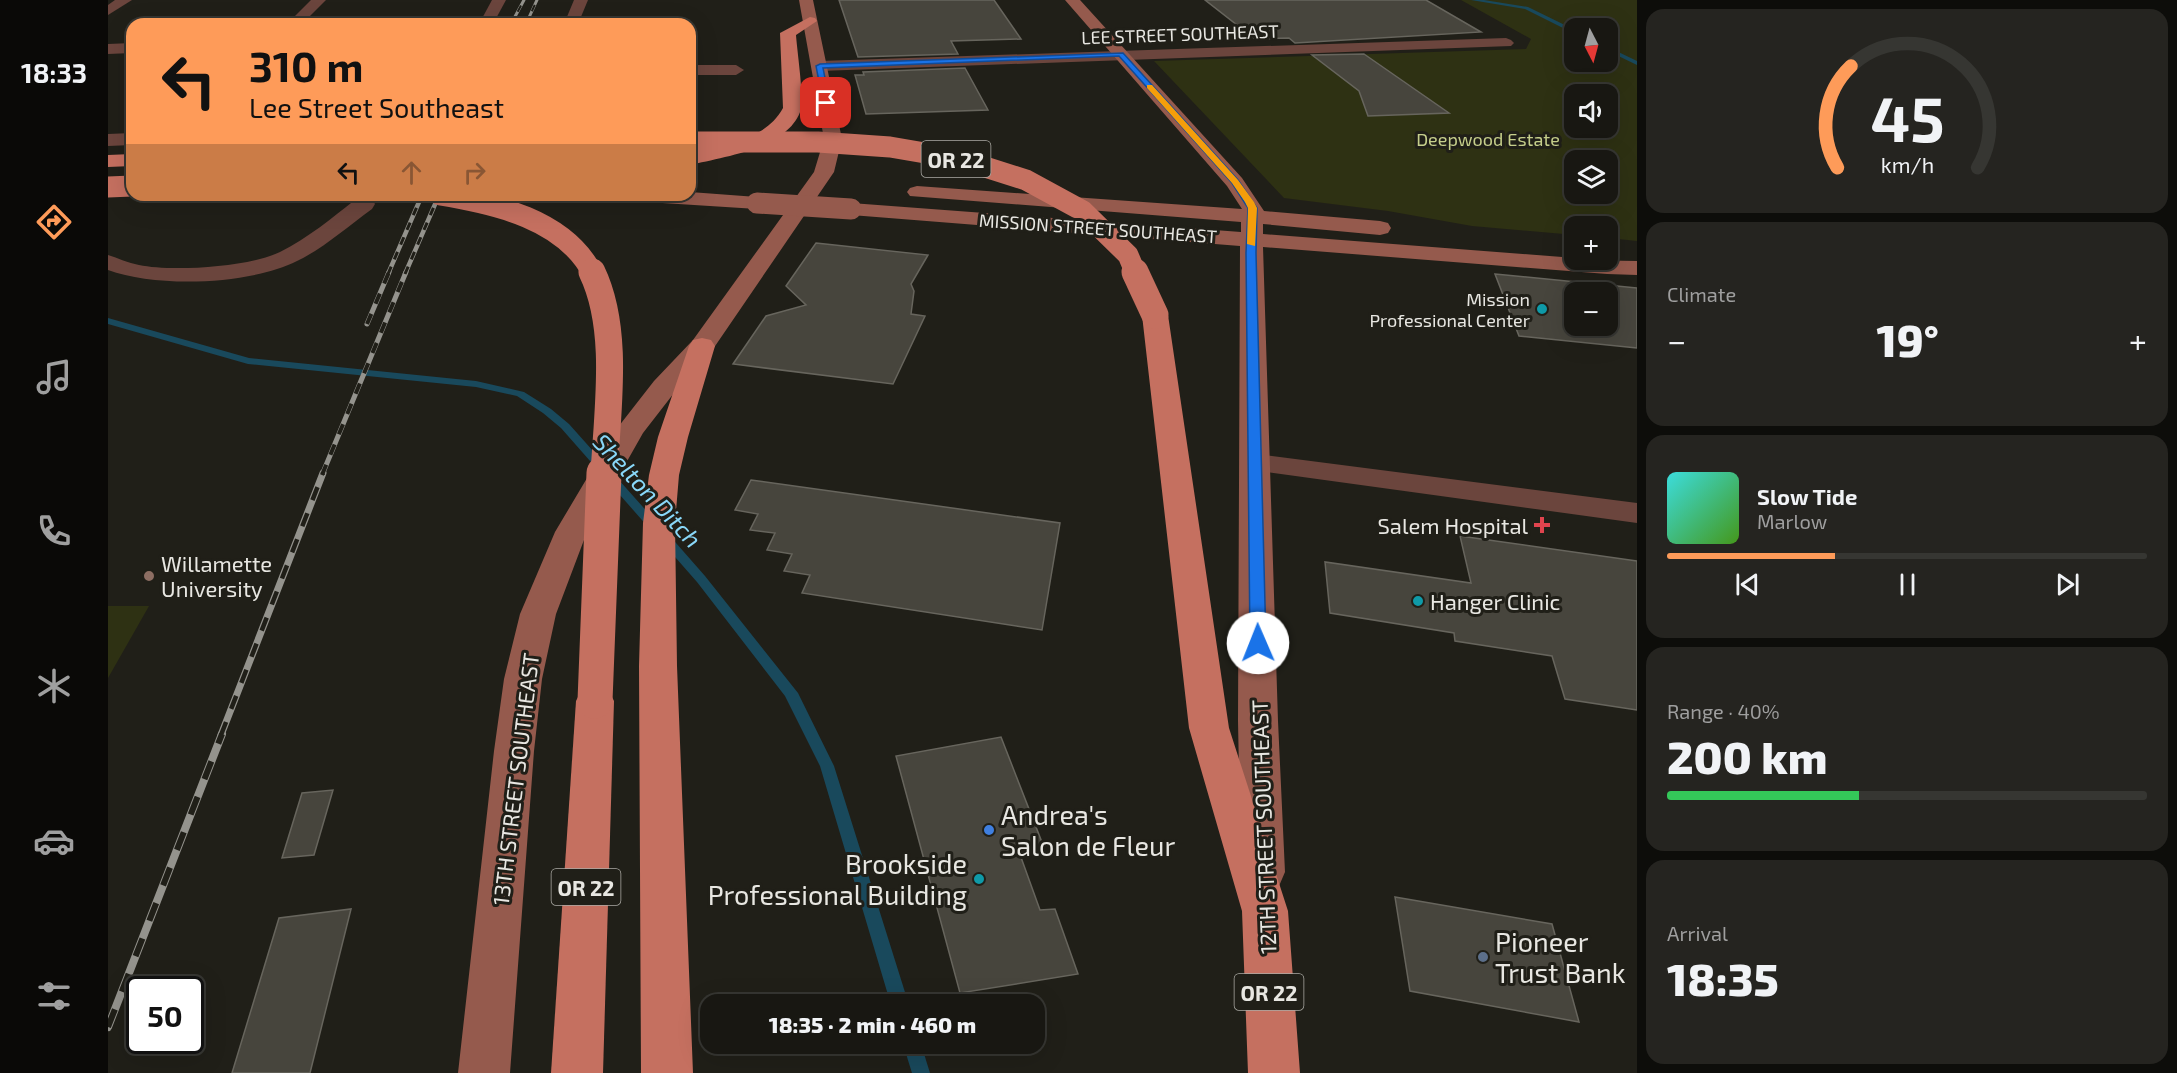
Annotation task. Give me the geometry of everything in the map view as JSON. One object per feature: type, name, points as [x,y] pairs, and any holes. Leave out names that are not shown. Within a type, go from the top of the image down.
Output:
[{"type":"highway","points":[[696,152],[749,144],[774,132],[786,119],[792,108],[788,33],[810,21]]},
{"type":"highway","name":"OR 22","points":[[696,152],[770,140],[855,143],[939,154],[1004,172],[1060,196],[1086,212],[1112,234],[1129,255],[1149,294],[1155,315],[1209,728],[1265,911]]},
{"type":"highway","points":[[108,161],[126,160]]},
{"type":"highway","points":[[108,175],[126,176]]},
{"type":"highway","points":[[108,187],[126,186]]},
{"type":"highway","name":"OR 22","points":[[469,201],[503,208],[552,231],[570,244],[587,262],[599,288],[606,315],[609,364],[577,1073]]},
{"type":"highway","points":[[667,1073],[658,666],[659,523],[664,475],[687,387],[702,346]]},
{"type":"highway","name":"12TH STREET SOUTHEAST","points":[[1265,911],[1274,1073]]},
{"type":"main road","name":"13TH STREET SOUTHEAST","points":[[484,1073],[514,751],[523,679],[538,614],[571,532],[630,431],[664,387],[702,346],[824,172],[833,139],[806,0]]},
{"type":"main road","name":"12TH STREET SOUTHEAST","points":[[1072,0],[1235,182],[1253,208],[1258,721],[1265,911]]},
{"type":"main road","points":[[793,183],[839,186]]},
{"type":"main road","name":"MISSION STREET SOUTHEAST","points":[[896,190],[1607,267],[1637,267]]},
{"type":"main road","name":"MISSION STREET SOUTHEAST","points":[[696,199],[851,210],[1252,228],[1564,245]]},
{"type":"main road","points":[[1618,252],[1637,255]]},
{"type":"street","points":[[108,11],[125,0]]},
{"type":"street","points":[[300,18],[319,0]]},
{"type":"street","points":[[489,18],[499,0]]},
{"type":"street","points":[[574,18],[581,0]]},
{"type":"street","name":"LEE STREET SOUTHEAST","points":[[820,66],[1121,54],[1506,43]]},
{"type":"street","points":[[108,49],[126,48]]},
{"type":"street","points":[[696,70],[736,70]]},
{"type":"street","points":[[108,140],[126,139]]},
{"type":"street","points":[[108,200],[126,182]]},
{"type":"street","points":[[108,262],[138,272],[165,274],[220,271],[275,262],[316,239],[364,204]]},
{"type":"street","points":[[1256,463],[1637,513]]},
{"type":"green space","name":"Deepwood Estate","points":[[1461,0],[1637,0],[1637,241],[1618,239],[1618,216],[1564,216],[1564,234],[1472,226],[1388,211],[1284,198],[1154,61],[1526,49],[1531,39]]},
{"type":"green space","points":[[108,606],[149,606],[108,678]]},
{"type":"building","points":[[839,0],[994,0],[1021,39],[951,41],[958,54],[858,57]]},
{"type":"building","points":[[1205,0],[1426,0],[1481,32],[1295,43],[1289,38],[1255,39]]},
{"type":"building","points":[[1364,54],[1449,113],[1368,116],[1359,91],[1312,55]]},
{"type":"building","points":[[965,68],[988,110],[866,114],[855,75],[864,75],[863,72]]},
{"type":"building","points":[[816,243],[928,255],[911,284],[914,291],[911,314],[925,316],[893,384],[733,364],[766,316],[806,305],[786,286]]},
{"type":"building","name":"Mission Professional Center","points":[[1495,274],[1576,282],[1564,282],[1564,336],[1618,336],[1618,286],[1637,288],[1637,348],[1519,336]]},
{"type":"building","points":[[751,480],[1060,523],[1042,630],[802,593],[810,575],[784,571],[792,554],[767,550],[775,533],[750,530],[758,514],[735,510]]},
{"type":"building","points":[[1460,536],[1637,561],[1637,710],[1565,699],[1552,656],[1455,641],[1454,633],[1330,613],[1325,562],[1471,583]]},
{"type":"building","name":"Brookside Professional Building","points":[[1001,737],[1043,845],[1018,849],[1040,910],[1055,909],[1078,974],[960,993],[896,756]]},
{"type":"building","points":[[333,790],[314,855],[282,858],[302,793]]},
{"type":"building","name":"Pioneer Trust Bank","points":[[1395,897],[1552,924],[1579,1022],[1410,991]]},
{"type":"building","points":[[351,909],[310,1073],[232,1073],[279,918]]},
{"type":"waterway","points":[[1474,0],[1526,8],[1564,27]]},
{"type":"waterway","points":[[1618,54],[1637,63]]},
{"type":"waterway","name":"Shelton Ditch","points":[[108,321],[248,361],[476,384],[520,394],[565,426],[653,525]]},
{"type":"waterway","name":"Shelton Ditch","points":[[665,538],[701,579],[791,693],[827,766],[897,994]]},
{"type":"waterway","name":"Shelton Ditch","points":[[915,1054],[921,1073]]},
{"type":"railway","points":[[514,18],[524,0]]},
{"type":"railway","points":[[529,18],[537,0]]},
{"type":"railway","points":[[388,274],[419,201]]},
{"type":"railway","points":[[405,274],[436,201]]},
{"type":"railway","points":[[367,324],[389,272]]},
{"type":"railway","points":[[322,475],[406,272]]},
{"type":"railway","points":[[221,735],[323,473]]},
{"type":"railway","points":[[108,1027],[222,734]]},
{"type":"slow traffic","points":[[1150,87],[1235,182],[1250,202],[1253,208],[1251,244]]},
{"type":"place","name":"Mission Professional Center","points":[[1542,309]]},
{"type":"place","name":"Salem Hospital","points":[[1542,525]]},
{"type":"place","name":"Willamette University","points":[[149,576]]},
{"type":"place","name":"Hanger Clinic","points":[[1418,601]]},
{"type":"place","name":"Andrea's Salon de Fleur","points":[[989,830]]},
{"type":"place","name":"Brookside Professional Building","points":[[979,879]]},
{"type":"place","name":"Pioneer Trust Bank","points":[[1483,957]]},
{"type":"route","points":[[826,103],[820,66],[1121,54],[1235,182],[1253,208],[1251,253],[1258,643]]}]
